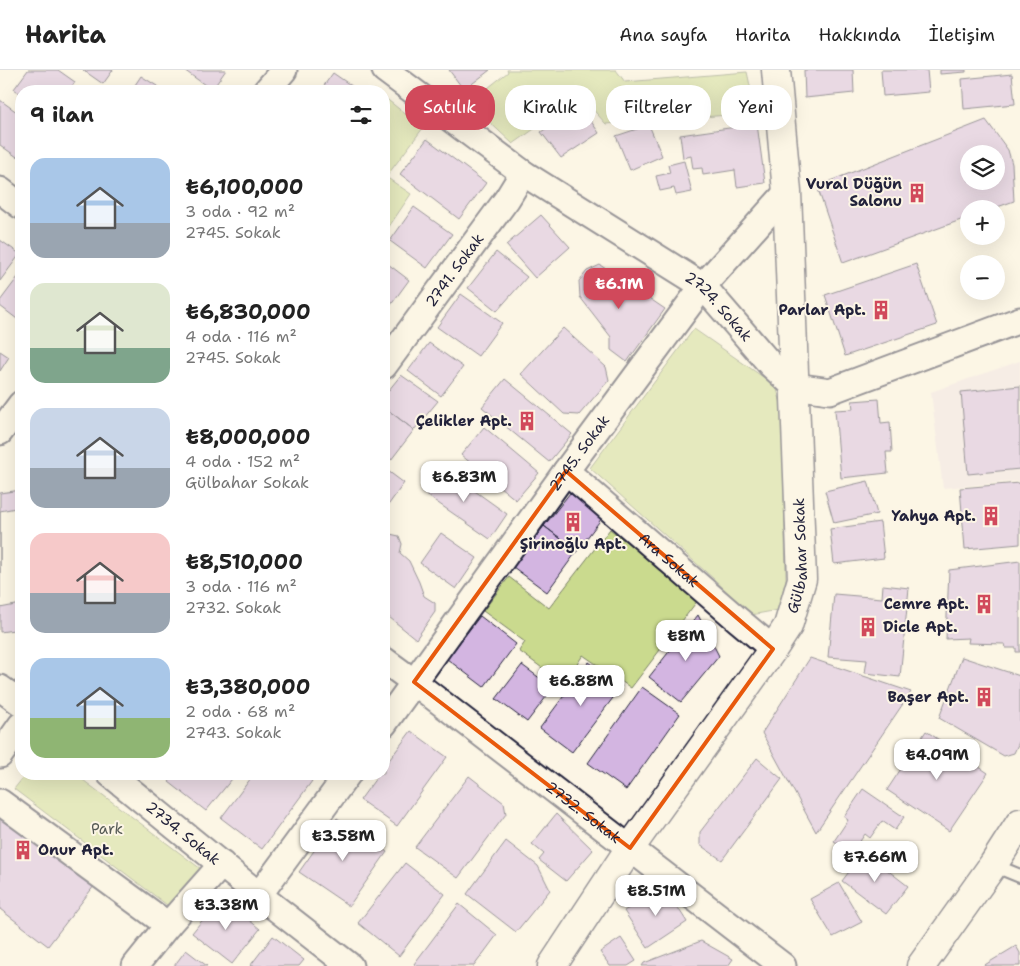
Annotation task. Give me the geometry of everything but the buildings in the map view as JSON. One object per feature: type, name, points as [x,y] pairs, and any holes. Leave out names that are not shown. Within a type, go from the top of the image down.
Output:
[{"type":"street","points":[[271,85],[284,70]]},
{"type":"street","name":"2724. Sokak","points":[[385,70],[523,173],[703,286],[771,365],[794,386]]},
{"type":"street","name":"Gülbahar Sokak","points":[[552,966],[630,848],[774,649],[788,626],[802,579],[787,192],[776,70]]},
{"type":"street","name":"2741. Sokak","points":[[390,358],[507,198],[523,173]]},
{"type":"street","points":[[0,190],[15,201]]},
{"type":"street","name":"2745. Sokak","points":[[390,716],[566,471],[703,286],[787,192]]},
{"type":"street","points":[[794,386],[830,390],[1020,320]]},
{"type":"street","points":[[0,432],[15,412]]},
{"type":"street","name":"Ara Sokak","points":[[566,471],[774,649]]},
{"type":"street","name":"2732. Sokak","points":[[390,664],[783,966]]},
{"type":"street","points":[[0,688],[15,699]]},
{"type":"street","points":[[0,755],[15,734]]},
{"type":"street","name":"2734. Sokak","points":[[117,780],[350,966]]},
{"type":"street","points":[[259,895],[344,780]]},
{"type":"street","points":[[0,802],[168,925]]},
{"type":"street","points":[[920,966],[993,865],[1020,823]]},
{"type":"street","points":[[135,966],[222,864]]},
{"type":"lane","points":[[993,865],[1020,876]]},
{"type":"highlighted area","points":[[566,471],[773,649],[630,848],[414,682]]},
{"type":"shaded area","points":[[1020,361],[1020,481],[943,488],[931,392]]},
{"type":"green space","points":[[507,70],[616,70],[625,82],[747,72],[750,85],[721,85],[721,116],[711,116],[711,85],[606,85],[606,124],[596,113],[596,85],[505,85],[505,130],[533,130],[513,144],[495,127],[495,85],[492,85],[508,72]]},
{"type":"green space","points":[[390,102],[405,114],[405,130],[421,130],[390,172]]},
{"type":"green space","points":[[390,180],[411,194],[390,225]]},
{"type":"green space","points":[[694,329],[776,386],[782,407],[786,579],[778,610],[751,615],[715,580],[590,468]]},
{"type":"green space","points":[[610,529],[698,600],[631,688],[583,655],[564,684],[519,651],[525,642],[483,611],[509,577],[549,608]]},
{"type":"green space","name":"Park","points":[[21,780],[83,780],[201,869],[171,908],[14,789]]},
{"type":"place","name":"Vural Düğün Salonu","points":[[917,193]]},
{"type":"place","name":"Parlar Apt.","points":[[881,310]]},
{"type":"place","name":"Çelikler Apt.","points":[[527,421]]},
{"type":"place","name":"Yahya Apt.","points":[[991,516]]},
{"type":"place","name":"Şirinoğlu Apt.","points":[[573,522]]},
{"type":"place","name":"Cemre Apt.","points":[[984,604]]},
{"type":"place","name":"Dicle Apt.","points":[[868,627]]},
{"type":"place","name":"Başer Apt.","points":[[984,697]]},
{"type":"place","name":"Onur Apt.","points":[[23,850]]}]
